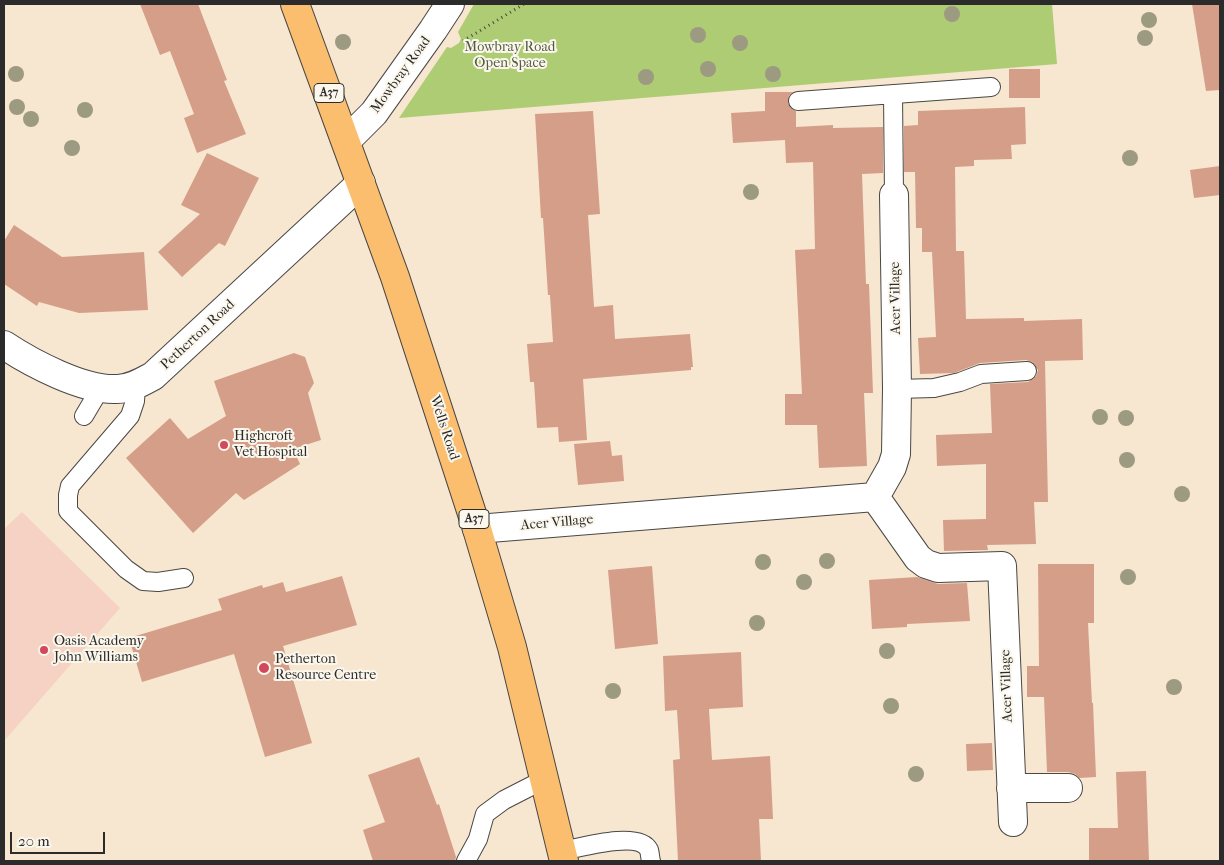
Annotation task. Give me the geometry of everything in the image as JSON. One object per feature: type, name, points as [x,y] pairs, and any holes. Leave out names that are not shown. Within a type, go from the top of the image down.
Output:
[{"type":"highway","name":"Wells Road","points":[[295,4],[400,291],[477,529],[512,647],[563,856]]},
{"type":"street","name":"Mowbray Road","points":[[346,141],[374,113],[450,4]]},
{"type":"street","name":"Petherton Road","points":[[4,345],[24,358],[100,390],[119,390],[136,385],[153,376],[361,183]]},
{"type":"street","name":"Acer Village","points":[[876,497],[892,467],[896,454],[897,389],[894,195]]},
{"type":"street","name":"Acer Village","points":[[477,529],[876,497]]},
{"type":"street","name":"Acer Village","points":[[876,497],[918,558],[926,564],[938,568],[1002,566],[1013,822]]},
{"type":"street","points":[[1011,788],[1068,788]]},
{"type":"lane","points":[[798,101],[991,86]]},
{"type":"lane","name":"Acer Village","points":[[893,94],[894,195]]},
{"type":"lane","points":[[897,389],[934,388],[960,382],[981,374],[1027,371]]},
{"type":"lane","points":[[136,385],[135,401],[130,416],[70,486],[68,511],[126,569],[143,581],[158,582],[184,578]]},
{"type":"lane","points":[[84,416],[100,390]]},
{"type":"lane","points":[[466,861],[478,838],[485,814],[504,800],[545,779]]},
{"type":"lane","points":[[563,856],[617,840],[641,842],[649,849],[651,861]]},
{"type":"path","points":[[433,30],[459,43],[524,4]]},
{"type":"shaded area","name":"Oasis Academy John Williams","points":[[22,512],[120,608],[4,741],[4,529]]},
{"type":"green space","name":"Mowbray Road Open Space","points":[[474,4],[1052,4],[1057,64],[399,118],[447,47],[451,48],[459,43],[461,39],[458,32]]},
{"type":"building","points":[[140,4],[198,4],[227,80],[224,81],[246,134],[197,153],[184,118],[194,114],[170,51],[160,55]]},
{"type":"building","points":[[1192,4],[1220,4],[1220,90],[1206,91]]},
{"type":"building","points":[[1009,69],[1040,69],[1040,98],[1009,98]]},
{"type":"building","points":[[765,92],[793,92],[789,96],[788,102],[790,107],[796,111],[796,127],[833,125],[833,128],[883,127],[883,173],[862,174],[866,284],[869,284],[873,393],[864,393],[867,466],[819,468],[817,425],[785,425],[785,394],[802,394],[795,250],[815,249],[813,162],[786,163],[785,140],[733,143],[731,113],[765,111]]},
{"type":"building","points":[[1025,107],[1026,144],[1011,145],[1012,159],[974,160],[974,166],[955,167],[956,251],[964,251],[966,319],[1024,318],[1024,321],[1082,319],[1083,360],[1045,361],[1048,502],[1034,502],[1036,544],[987,545],[988,550],[944,551],[943,520],[986,519],[986,464],[937,466],[936,435],[992,433],[990,384],[1028,382],[1036,376],[1038,370],[1032,362],[1026,360],[980,363],[954,373],[920,374],[918,338],[936,337],[932,252],[922,252],[922,228],[916,228],[915,172],[904,172],[904,126],[918,125],[918,111]]},
{"type":"building","points":[[593,111],[600,214],[588,215],[594,307],[613,305],[615,339],[690,334],[693,367],[691,367],[691,370],[583,379],[587,440],[559,442],[558,427],[537,428],[534,382],[530,382],[527,344],[553,342],[543,218],[541,218],[535,114]]},
{"type":"building","points":[[207,153],[259,178],[225,246],[219,243],[182,277],[158,252],[200,214],[181,205]]},
{"type":"building","points":[[1220,166],[1220,195],[1194,198],[1190,170]]},
{"type":"building","points":[[14,225],[62,257],[144,252],[148,310],[79,313],[39,302],[37,306],[4,284],[4,241]]},
{"type":"building","name":"Highcroft Vet Hospital","points":[[294,353],[305,357],[314,383],[308,393],[321,440],[293,449],[300,464],[244,500],[236,493],[193,533],[126,458],[170,418],[188,439],[226,416],[214,381]]},
{"type":"building","points":[[610,441],[612,456],[622,455],[624,481],[578,485],[574,444]]},
{"type":"building","points":[[1038,564],[1094,564],[1094,623],[1088,623],[1096,777],[1079,778],[1075,774],[1068,772],[1047,772],[1044,697],[1027,697],[1027,666],[1039,666]]},
{"type":"building","points":[[652,566],[658,644],[615,649],[608,570]]},
{"type":"building","name":"Petherton Resource Centre","points":[[342,576],[357,625],[283,646],[312,743],[265,757],[234,654],[142,682],[129,638],[222,610],[218,599],[262,585],[263,588],[283,582],[286,592]]},
{"type":"building","points":[[917,577],[938,584],[967,583],[970,621],[907,624],[907,627],[872,629],[869,580]]},
{"type":"building","points":[[741,652],[743,707],[709,709],[712,760],[770,756],[773,819],[759,819],[761,861],[678,861],[673,760],[680,759],[677,710],[665,711],[663,656]]},
{"type":"building","points":[[992,743],[993,770],[967,771],[966,744]]},
{"type":"building","points":[[419,757],[437,805],[439,804],[456,857],[455,861],[373,861],[363,830],[385,822],[368,775]]},
{"type":"building","points":[[1146,771],[1149,861],[1089,861],[1089,828],[1118,828],[1116,772]]},
{"type":"place","name":"Highcroft Vet Hospital","points":[[224,445]]},
{"type":"place","name":"Oasis Academy John Williams","points":[[44,650]]},
{"type":"place","name":"Petherton Resource Centre","points":[[264,668]]}]
